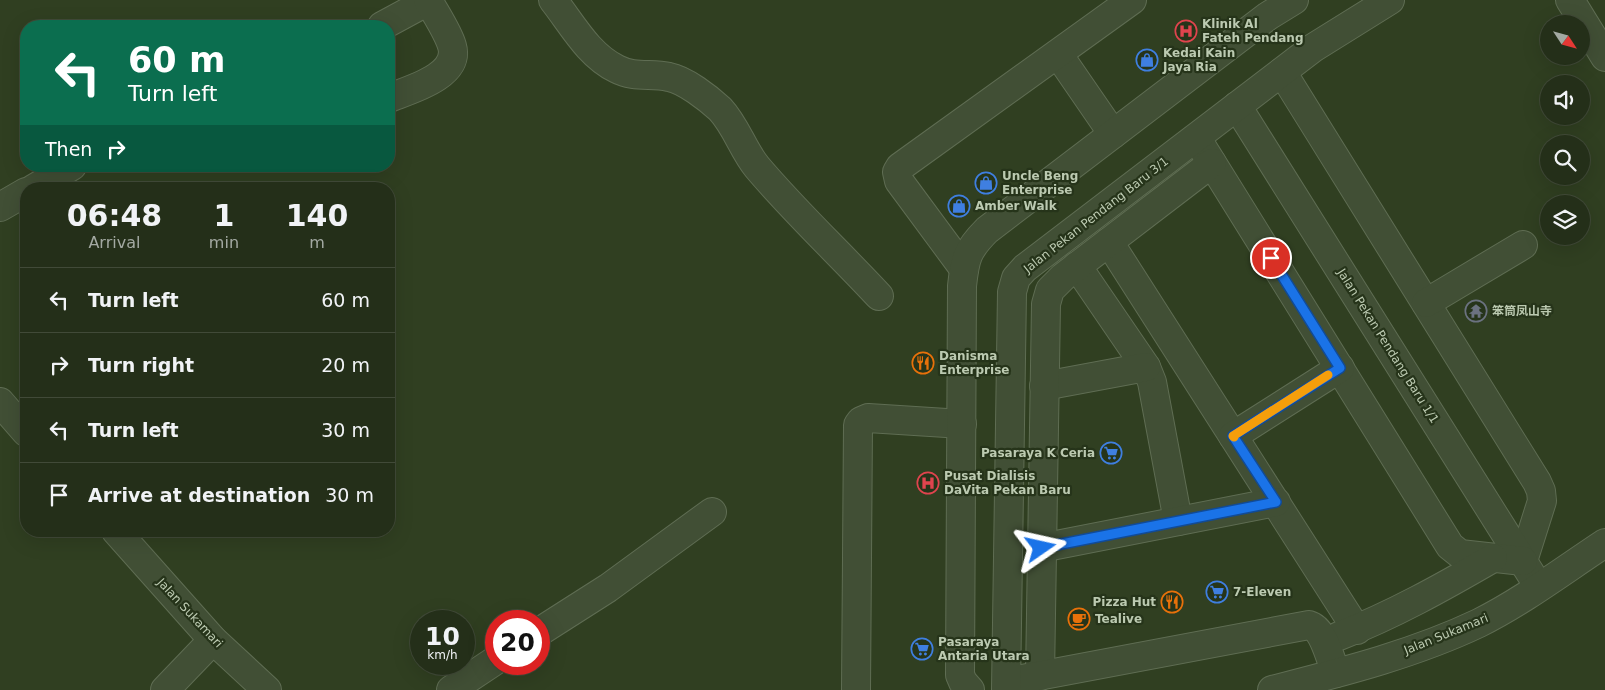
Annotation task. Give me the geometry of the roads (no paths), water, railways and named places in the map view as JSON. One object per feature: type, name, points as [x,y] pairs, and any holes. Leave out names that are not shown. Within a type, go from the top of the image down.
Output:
[{"type":"street","points":[[393,20],[429,0],[452,47],[452,62],[439,77],[395,95]]},
{"type":"street","points":[[553,0],[588,45],[603,60],[618,70],[641,76],[670,77],[696,90],[720,110],[739,134],[755,165],[880,296]]},
{"type":"street","points":[[964,268],[899,181],[897,172],[904,164],[1132,0]]},
{"type":"street","points":[[970,690],[960,676],[962,286],[968,254],[976,241],[987,230],[1113,134],[1262,8],[1294,0]]},
{"type":"street","name":"Jalan Pekan Pendang Baru 3/1","points":[[1006,686],[1012,292],[1016,278],[1025,268],[1313,48],[1390,0]]},
{"type":"street","points":[[1570,0],[1605,58]]},
{"type":"street","points":[[1058,54],[1113,134]]},
{"type":"street","points":[[1196,137],[1450,546],[1460,554],[1523,561],[1542,502],[1537,482],[1282,72]]},
{"type":"street","name":"Jalan Pekan Pendang Baru 1/1","points":[[1237,106],[1539,586]]},
{"type":"street","points":[[1040,676],[1046,304],[1050,290],[1062,277],[1212,163]]},
{"type":"street","points":[[44,182],[62,172]]},
{"type":"street","points":[[0,207],[20,195]]},
{"type":"street","points":[[1109,242],[1357,630]]},
{"type":"street","points":[[1426,303],[1523,245]]},
{"type":"street","points":[[1077,266],[1146,367],[1152,382],[1178,522]]},
{"type":"street","points":[[1044,386],[1146,367]]},
{"type":"street","points":[[1233,436],[1340,368]]},
{"type":"street","points":[[0,402],[20,425]]},
{"type":"street","points":[[856,690],[858,425],[861,421],[868,418],[962,424]]},
{"type":"street","points":[[1041,548],[1276,502]]},
{"type":"street","points":[[550,625],[608,588],[712,512]]},
{"type":"street","name":"Jalan Sukamari","points":[[121,537],[213,640],[267,690]]},
{"type":"street","name":"Jalan Sukamari","points":[[1272,690],[1414,649],[1470,626],[1514,603],[1605,543]]},
{"type":"street","points":[[1324,642],[1357,630],[1418,601],[1493,558]]},
{"type":"street","points":[[1006,686],[1040,676],[1309,625],[1315,626],[1320,632],[1336,673]]},
{"type":"street","points":[[165,690],[213,640]]},
{"type":"street","points":[[451,690],[485,667]]},
{"type":"place","name":"Klinik Al Fateh Pendang","points":[[1186,31]]},
{"type":"place","name":"Kedai Kain Jaya Ria","points":[[1147,60]]},
{"type":"place","name":"Uncle Beng Enterprise","points":[[986,183]]},
{"type":"place","name":"Amber Walk","points":[[959,206]]},
{"type":"place","name":"笨筒凤山寺","points":[[1476,311]]},
{"type":"place","name":"Danisma Enterprise","points":[[923,363]]},
{"type":"place","name":"Pasaraya K Ceria","points":[[1111,453]]},
{"type":"place","name":"Pusat Dialisis DaVita Pekan Baru","points":[[928,483]]},
{"type":"place","name":"7-Eleven","points":[[1217,592]]},
{"type":"place","name":"Pizza Hut","points":[[1172,602]]},
{"type":"place","name":"Tealive","points":[[1079,619]]},
{"type":"place","name":"Pasaraya Antaria Utara","points":[[922,649]]}]
